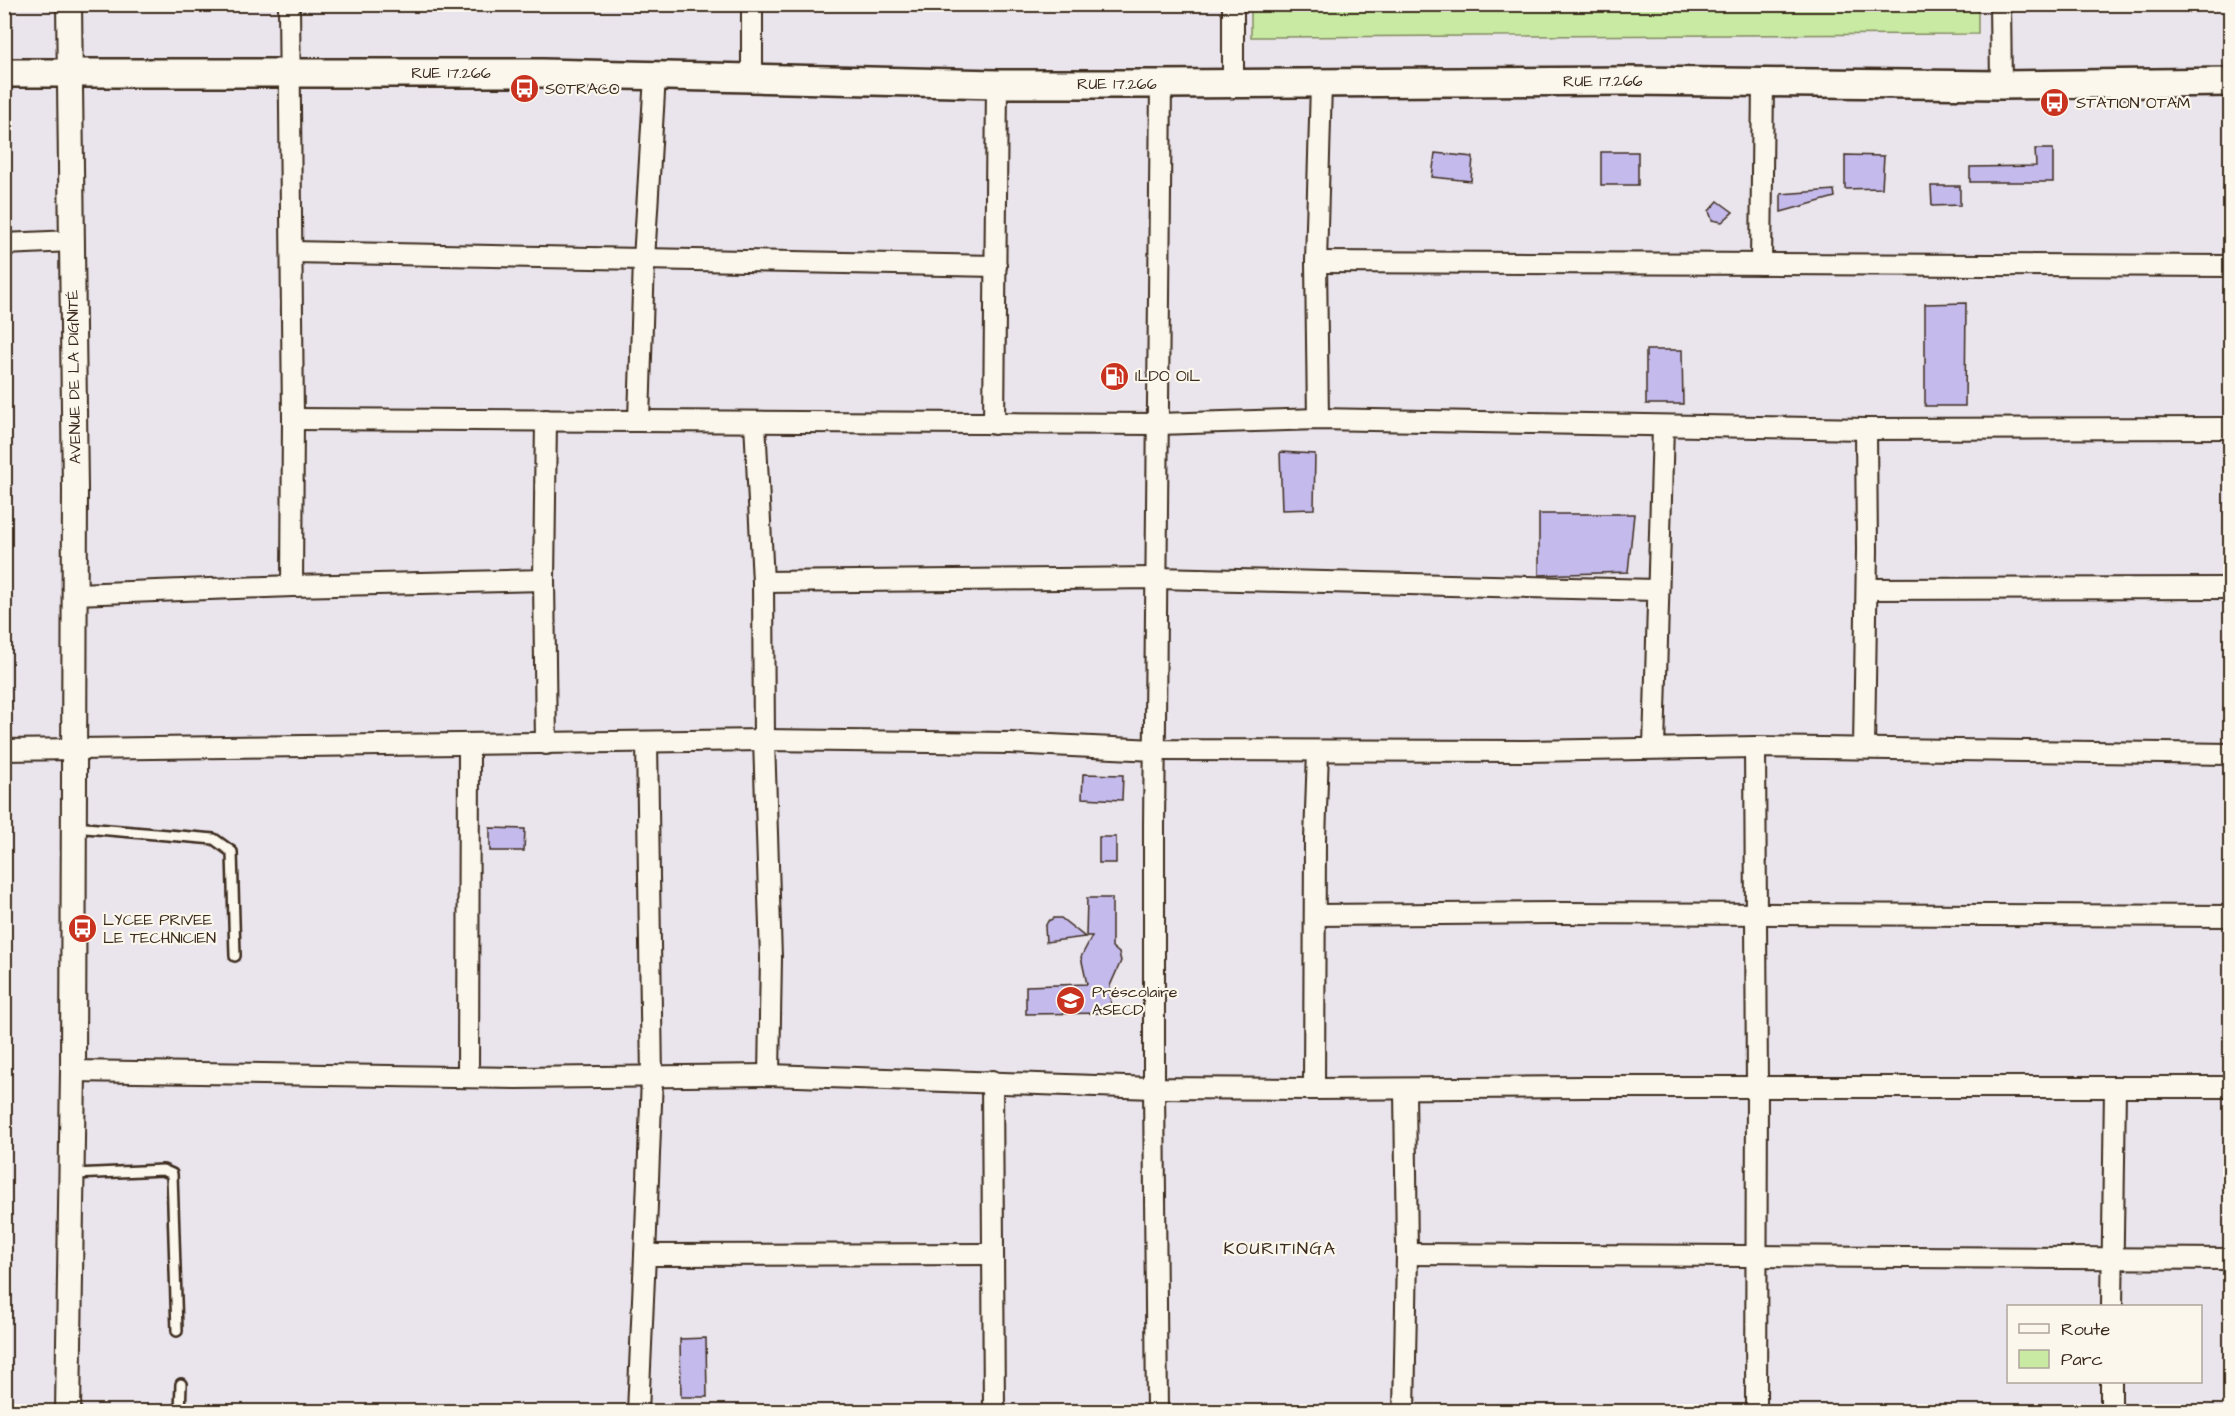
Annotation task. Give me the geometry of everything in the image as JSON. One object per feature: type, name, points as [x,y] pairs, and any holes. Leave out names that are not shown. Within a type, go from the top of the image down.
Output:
[{"type":"main road","name":"RUE 17.266","points":[[4,73],[542,73],[997,84],[1233,85],[1630,81],[2001,85],[2230,82]]},
{"type":"street","name":"AVENUE DE LA DIGNITÉ","points":[[68,1412],[75,750],[75,418],[69,4]]},
{"type":"street","points":[[289,4],[293,419],[292,586]]},
{"type":"street","points":[[752,4],[752,77]]},
{"type":"street","points":[[1233,4],[1233,85]]},
{"type":"street","points":[[2000,4],[2001,85]]},
{"type":"street","points":[[639,420],[644,260],[655,76]]},
{"type":"street","points":[[1761,264],[1763,83]]},
{"type":"street","points":[[994,424],[997,84]]},
{"type":"street","points":[[1157,1412],[1154,1088],[1155,750],[1161,84]]},
{"type":"street","points":[[1318,419],[1316,262],[1321,84]]},
{"type":"street","points":[[4,244],[72,242]]},
{"type":"street","points":[[292,252],[996,266]]},
{"type":"street","points":[[1316,262],[2230,266]]},
{"type":"street","points":[[293,419],[994,424],[1158,424],[1318,419],[1866,429],[2230,428]]},
{"type":"street","points":[[546,420],[544,580],[546,744]]},
{"type":"street","points":[[754,422],[763,582],[764,740],[771,958],[769,1075]]},
{"type":"street","points":[[1654,748],[1662,426]]},
{"type":"street","points":[[1864,748],[1867,589],[1866,429]]},
{"type":"street","points":[[763,582],[1157,578],[1657,590]]},
{"type":"street","points":[[75,594],[544,580]]},
{"type":"street","points":[[1867,589],[2230,588]]},
{"type":"street","points":[[4,750],[764,740],[1009,743],[1155,750],[1318,751],[1755,747],[2230,754]]},
{"type":"street","points":[[638,1412],[652,1078],[646,742]]},
{"type":"street","points":[[468,1077],[469,745]]},
{"type":"street","points":[[1755,747],[1756,1412]]},
{"type":"street","points":[[1314,1089],[1318,751]]},
{"type":"street","points":[[1315,915],[1537,913],[2230,916]]},
{"type":"street","points":[[73,1071],[468,1077],[652,1078],[769,1075],[1154,1088],[2230,1087]]},
{"type":"street","points":[[992,1081],[994,1146],[993,1412]]},
{"type":"street","points":[[2112,1305],[2115,1088]]},
{"type":"street","points":[[1404,1412],[1407,1254],[1405,1089]]},
{"type":"street","points":[[645,1255],[992,1254]]},
{"type":"street","points":[[1407,1254],[2230,1258]]},
{"type":"street","points":[[2111,1383],[2111,1412]]},
{"type":"lane","points":[[74,827],[214,839],[232,852],[235,956]]},
{"type":"lane","points":[[71,1174],[163,1170],[172,1174],[177,1331]]},
{"type":"lane","points":[[180,1384],[180,1412]]},
{"type":"green space","points":[[1978,4],[1978,34],[1251,37],[1251,5]]},
{"type":"building","points":[[2035,149],[2053,149],[2053,182],[1970,182],[1970,167],[2036,166]]},
{"type":"building","points":[[1601,152],[1638,152],[1638,185],[1601,185]]},
{"type":"building","points":[[1435,153],[1473,157],[1471,181],[1432,177]]},
{"type":"building","points":[[1845,155],[1884,156],[1882,188],[1845,189]]},
{"type":"building","points":[[1931,186],[1960,186],[1960,205],[1932,206]]},
{"type":"building","points":[[1834,190],[1835,197],[1781,212],[1781,194]]},
{"type":"building","points":[[1718,201],[1733,212],[1722,222],[1712,220],[1709,211]]},
{"type":"building","points":[[1966,303],[1965,406],[1925,406],[1925,304]]},
{"type":"building","points":[[1646,350],[1682,350],[1683,404],[1646,404]]},
{"type":"building","points":[[1280,452],[1315,454],[1314,509],[1282,510]]},
{"type":"building","points":[[1539,514],[1634,514],[1628,572],[1539,575]]},
{"type":"building","points":[[1083,774],[1123,775],[1122,800],[1082,798]]},
{"type":"building","points":[[490,828],[525,829],[524,851],[490,851]]},
{"type":"building","points":[[1099,837],[1116,837],[1116,863],[1099,863]]},
{"type":"building","points":[[1087,898],[1112,898],[1112,947],[1119,953],[1121,961],[1110,986],[1111,1013],[1026,1014],[1026,986],[1087,984],[1081,957],[1092,936],[1086,936]]},
{"type":"building","points":[[1061,918],[1085,937],[1046,942],[1045,927],[1048,921]]},
{"type":"building","points":[[706,1338],[707,1397],[681,1397],[680,1339]]},
{"type":"place","name":"SOTRACO","points":[[524,89]]},
{"type":"place","name":"STATION OTAM","points":[[2055,103]]},
{"type":"place","name":"ILDO OIL","points":[[1114,376]]},
{"type":"place","name":"LYCEE PRIVEE LE TECHNICIEN","points":[[82,929]]},
{"type":"place","name":"Préscolaire ASECD","points":[[1071,1001]]},
{"type":"district","name":"KOURITINGA","points":[[1280,1248]]}]
